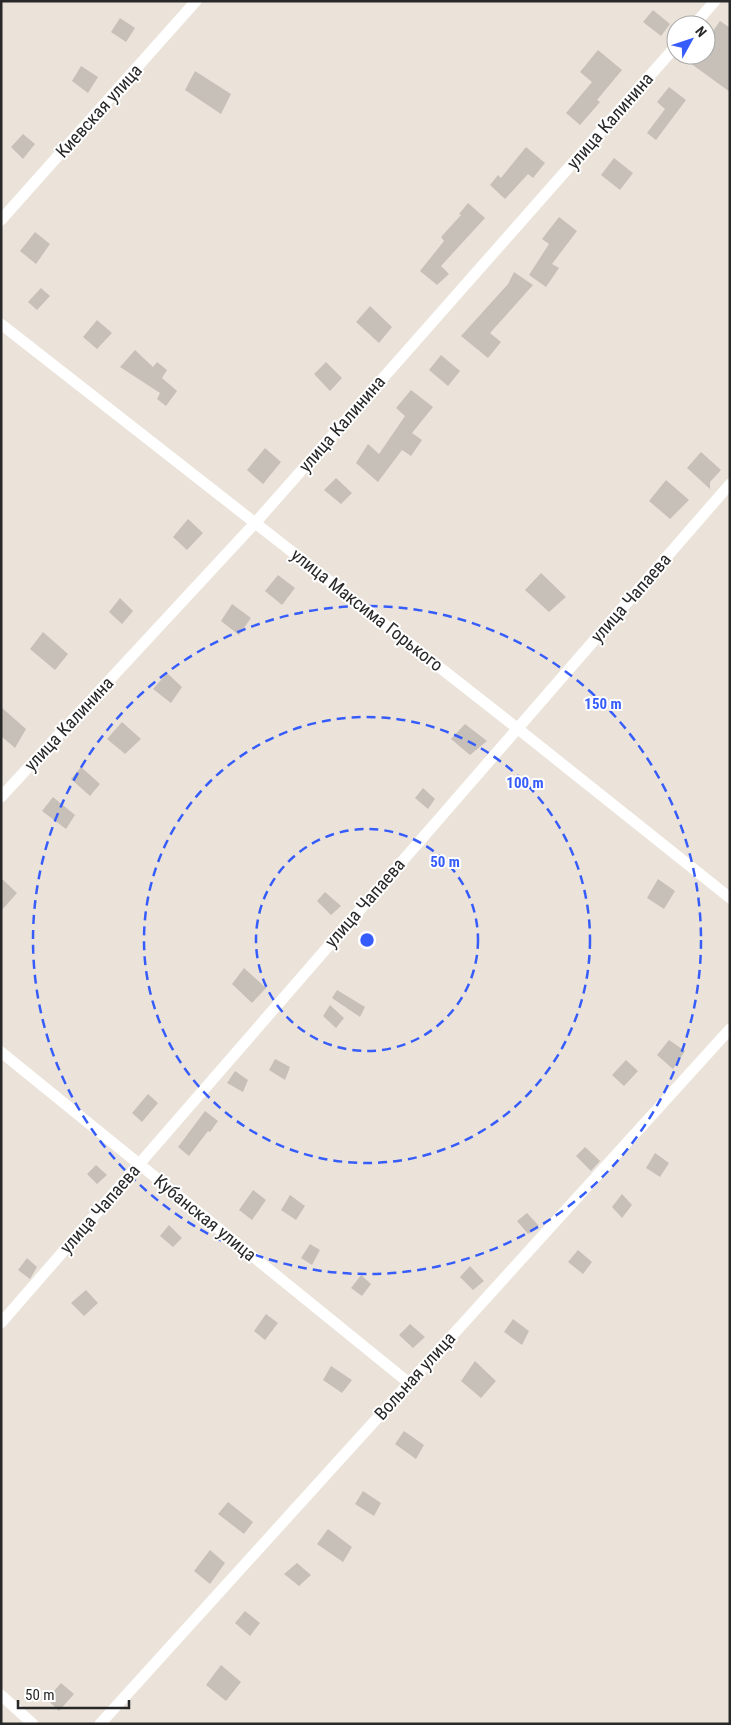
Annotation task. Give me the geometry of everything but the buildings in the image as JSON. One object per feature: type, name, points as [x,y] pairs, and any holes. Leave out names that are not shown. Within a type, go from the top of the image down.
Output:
[{"type":"street","name":"Киевская улица","points":[[1,220],[196,1]]},
{"type":"street","points":[[703,15],[715,1]]},
{"type":"street","name":"улица Калинина","points":[[1,797],[256,522],[666,57]]},
{"type":"street","name":"улица Максима Горького","points":[[1,324],[256,522],[730,898]]},
{"type":"street","name":"улица Чапаева","points":[[1,1323],[730,484]]},
{"type":"street","name":"Вольная улица","points":[[100,1724],[730,1029]]},
{"type":"street","name":"Кубанская улица","points":[[1,1052],[409,1383]]},
{"type":"street","points":[[1,1695],[33,1724]]}]
